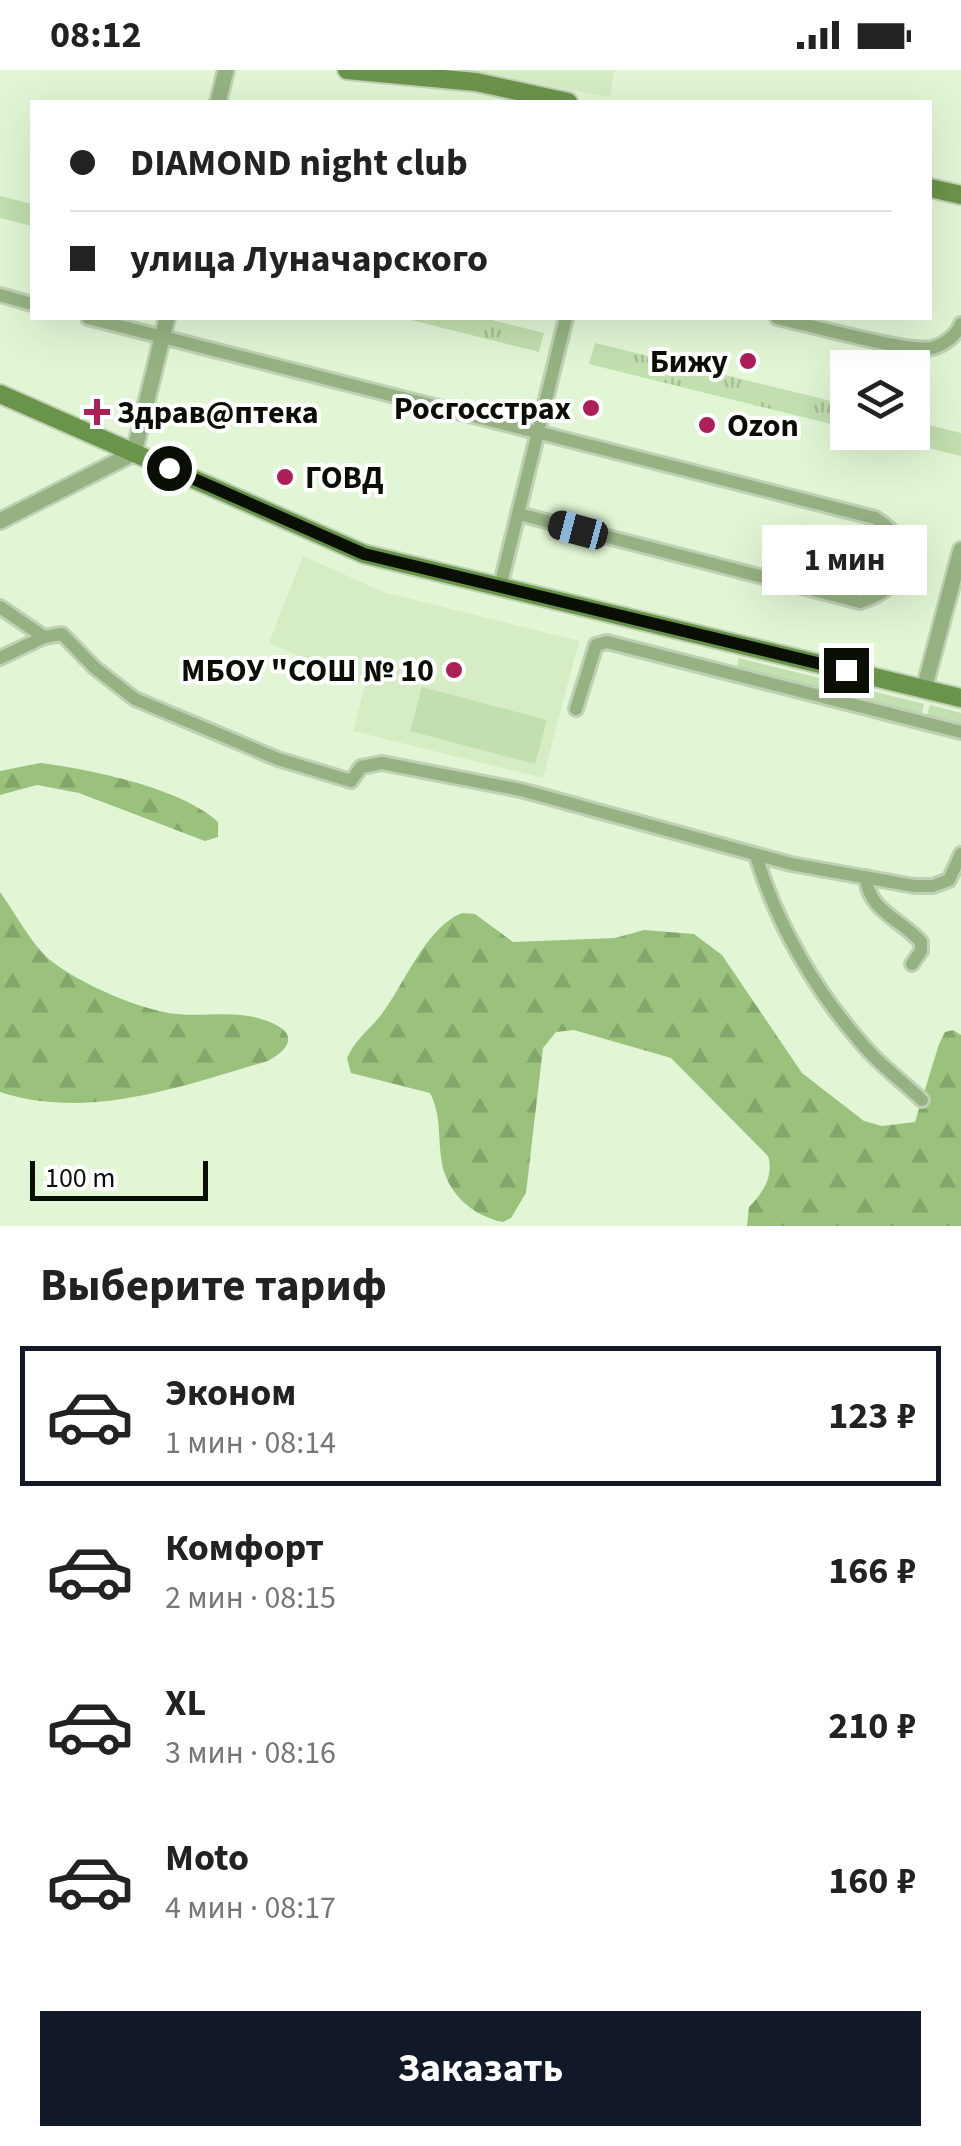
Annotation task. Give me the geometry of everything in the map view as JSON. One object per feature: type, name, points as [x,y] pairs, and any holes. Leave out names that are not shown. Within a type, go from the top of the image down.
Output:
[{"type":"main road","points":[[360,70],[476,82],[559,100]]},
{"type":"main road","points":[[932,188],[960,192]]},
{"type":"main road","points":[[0,394],[345,547],[961,698]]},
{"type":"street","points":[[218,100],[226,70]]},
{"type":"street","points":[[0,296],[30,304]]},
{"type":"street","points":[[96,320],[874,518],[894,530],[903,545],[904,562],[898,578],[881,596],[860,602],[520,514]]},
{"type":"street","points":[[0,521],[134,453],[167,320]]},
{"type":"street","points":[[500,587],[566,320]]},
{"type":"street","points":[[786,320],[916,349],[942,344],[961,324]]},
{"type":"street","points":[[924,690],[961,550]]},
{"type":"street","points":[[0,608],[44,637]]},
{"type":"street","points":[[0,658],[44,637],[62,634],[95,668],[135,700],[278,759],[351,781],[354,773],[369,764],[400,766],[520,790],[756,856],[866,878],[933,886],[949,880],[961,854]]},
{"type":"street","points":[[576,709],[596,645],[608,642],[961,732]]},
{"type":"street","points":[[756,856],[792,942],[817,986],[866,1048],[922,1100]]},
{"type":"street","points":[[866,878],[875,906],[910,929],[922,942],[922,951],[912,964]]},
{"type":"shaded area","points":[[463,70],[615,70],[610,97]]},
{"type":"shaded area","name":"МБОУ \"СОШ № 10","points":[[303,556],[383,592],[579,641],[543,778],[353,731],[365,685],[269,643]]},
{"type":"green space","points":[[0,196],[30,204],[30,226],[0,218]]},
{"type":"green space","points":[[411,320],[492,320],[544,333],[539,352]]},
{"type":"green space","points":[[595,343],[830,401],[830,424],[589,364]]},
{"type":"green space","points":[[930,425],[961,433],[961,456],[930,448]]},
{"type":"green space","points":[[739,658],[924,704],[921,717],[736,671]]},
{"type":"green space","points":[[422,687],[547,720],[535,764],[410,731]]},
{"type":"green space","points":[[930,705],[961,713],[961,728],[926,719]]},
{"type":"green space","points":[[40,763],[108,775],[182,799],[218,822],[218,837],[205,841],[79,793],[37,785],[0,795],[0,771]]},
{"type":"green space","points":[[0,892],[43,954],[93,986],[163,1012],[261,1019],[286,1032],[288,1043],[268,1061],[135,1097],[67,1103],[0,1092]]},
{"type":"green space","points":[[462,913],[475,914],[513,942],[615,938],[644,930],[694,934],[722,955],[802,1073],[864,1121],[882,1126],[915,1122],[945,1032],[953,1030],[961,1035],[961,1226],[747,1226],[749,1207],[768,1177],[768,1156],[671,1058],[574,1030],[556,1032],[543,1048],[526,1193],[511,1218],[503,1222],[480,1214],[461,1200],[447,1180],[438,1117],[430,1093],[351,1073],[347,1058],[437,931]]},
{"type":"place","name":"Бижу","points":[[748,361]]},
{"type":"place","name":"Росгосстрах","points":[[591,408]]},
{"type":"place","name":"Здрав@птека","points":[[97,412]]},
{"type":"place","name":"Ozon","points":[[707,425]]},
{"type":"place","name":"ГОВД","points":[[285,477]]},
{"type":"place","name":"МБОУ \"СОШ № 10","points":[[454,670]]},
{"type":"route","points":[[169,468],[364,554],[846,670]]}]
